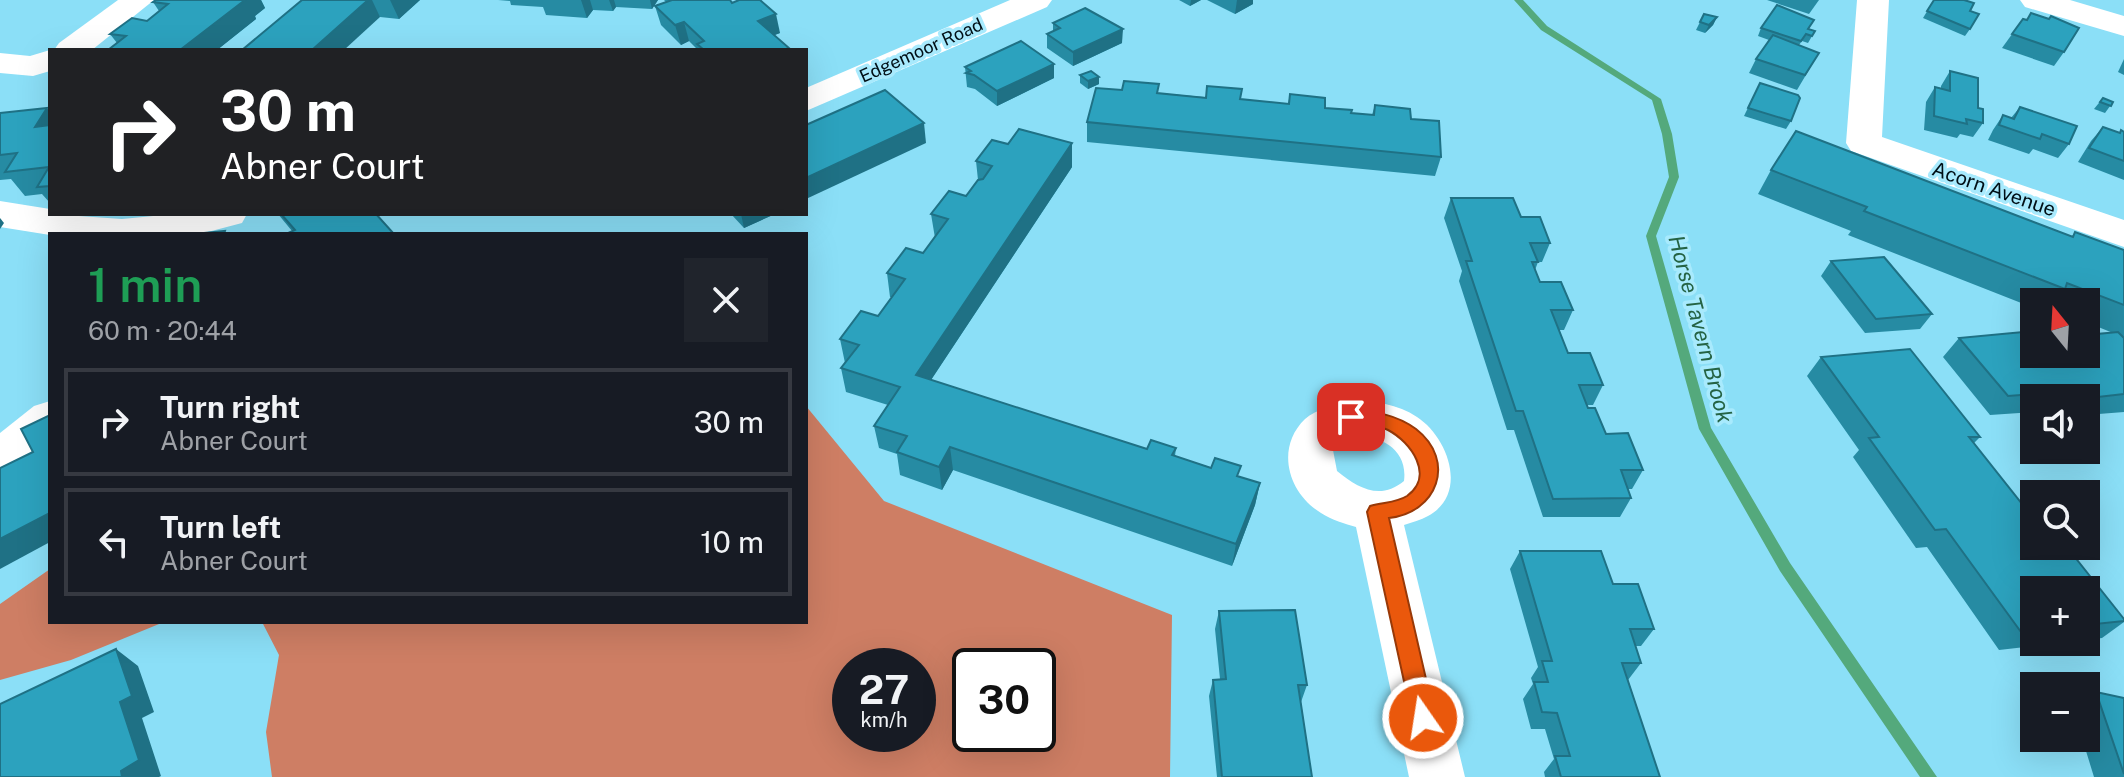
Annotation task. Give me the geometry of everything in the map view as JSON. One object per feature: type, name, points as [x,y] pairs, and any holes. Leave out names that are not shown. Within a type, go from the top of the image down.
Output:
[{"type":"street","points":[[74,48],[138,0]]},
{"type":"street","name":"Edgemoor Road","points":[[808,100],[1036,0]]},
{"type":"street","name":"Acorn Avenue","points":[[1873,0],[1864,143],[2124,234]]},
{"type":"street","points":[[2036,0],[2124,26]]},
{"type":"street","points":[[0,63],[33,66],[48,61]]},
{"type":"street","points":[[0,214],[87,230],[131,232],[161,230],[220,216]]},
{"type":"street","points":[[0,459],[48,420]]},
{"type":"street","points":[[1377,512],[1437,777]]},
{"type":"shaded area","points":[[808,408],[884,501],[1172,615],[1170,777],[272,777],[266,732],[279,655],[263,624],[808,624]]},
{"type":"shaded area","points":[[48,570],[48,624],[159,624],[71,660],[0,680],[0,604]]},
{"type":"building","points":[[245,0],[183,48],[111,48],[126,36],[110,34],[132,18],[147,21],[168,4],[153,2]]},
{"type":"building","points":[[302,0],[368,0],[314,48],[244,48]]},
{"type":"building","points":[[672,0],[730,0],[732,3],[760,0],[776,14],[758,21],[789,48],[702,48],[697,44],[704,41],[684,22],[675,25],[655,6]]},
{"type":"building","points":[[1934,0],[1974,3],[1970,11],[1979,14],[1970,29],[1927,11]]},
{"type":"building","points":[[1777,5],[1814,20],[1808,29],[1815,31],[1812,36],[1806,34],[1801,41],[1761,28]]},
{"type":"building","points":[[1085,8],[1123,29],[1073,52],[1047,34],[1060,28],[1053,23]]},
{"type":"building","points":[[2031,13],[2049,19],[2051,16],[2079,28],[2064,52],[2012,34]]},
{"type":"building","points":[[1704,14],[1717,17],[1709,25],[1700,22]]},
{"type":"building","points":[[1773,35],[1819,53],[1805,75],[1756,59]]},
{"type":"building","points":[[1021,41],[1054,64],[997,91],[966,73],[971,71],[965,67]]},
{"type":"building","points":[[1091,71],[1099,77],[1088,81],[1080,75]]},
{"type":"building","points":[[1950,71],[1978,78],[1978,108],[1983,109],[1983,123],[1966,119],[1967,124],[1934,116],[1935,87],[1950,91]]},
{"type":"building","points":[[1124,81],[1159,84],[1157,93],[1206,98],[1207,86],[1242,89],[1240,99],[1289,104],[1290,94],[1325,98],[1325,108],[1352,110],[1351,113],[1374,115],[1375,105],[1410,109],[1411,119],[1439,121],[1441,157],[1087,122],[1096,88],[1122,90]]},
{"type":"building","points":[[1760,83],[1798,95],[1800,98],[1791,121],[1748,108]]},
{"type":"building","points":[[885,90],[924,123],[808,177],[808,124]]},
{"type":"building","points":[[2103,98],[2113,102],[2111,106],[2100,102]]},
{"type":"building","points":[[2020,107],[2077,126],[2069,144],[2042,134],[2040,139],[1999,125],[2003,115],[2014,119]]},
{"type":"building","points":[[47,108],[35,127],[48,125],[48,167],[5,172],[17,153],[0,155],[0,113]]},
{"type":"building","points":[[2103,127],[2124,132],[2124,161],[2089,148]]},
{"type":"building","points":[[1019,129],[1072,143],[916,375],[1147,449],[1151,440],[1176,448],[1172,455],[1211,468],[1215,458],[1241,466],[1237,476],[1260,483],[1236,544],[950,447],[939,467],[897,452],[907,436],[874,426],[900,387],[841,368],[859,345],[840,339],[861,311],[878,316],[905,279],[887,273],[906,248],[923,253],[948,219],[931,214],[949,191],[966,196],[992,166],[976,161],[992,140],[1008,144]]},
{"type":"building","points":[[1796,131],[2073,237],[2075,232],[2124,250],[2124,305],[2100,296],[2100,288],[2080,288],[2067,283],[2062,288],[1864,211],[1867,207],[1771,170]]},
{"type":"building","points":[[48,169],[48,186],[37,187]]},
{"type":"building","points":[[1451,198],[1513,198],[1521,217],[1540,217],[1550,243],[1530,243],[1538,262],[1532,262],[1540,282],[1561,282],[1573,310],[1551,310],[1568,353],[1590,353],[1603,385],[1579,385],[1588,408],[1595,408],[1606,434],[1628,433],[1643,470],[1621,470],[1631,498],[1553,499],[1523,411],[1516,411],[1466,261],[1472,261]]},
{"type":"building","points":[[283,216],[378,216],[392,232],[290,232],[295,230]]},
{"type":"building","points":[[1884,257],[1932,314],[1876,319],[1831,261]]},
{"type":"building","points":[[2020,332],[2020,368],[2100,368],[2100,334],[2118,332],[2124,338],[2124,394],[2100,397],[2100,384],[2020,384],[2020,395],[2008,396],[1959,338]]},
{"type":"building","points":[[1910,349],[1980,437],[1969,437],[2020,501],[2020,560],[2077,560],[2090,576],[2020,576],[2020,631],[1946,529],[1935,530],[1869,438],[1879,437],[1821,357]]},
{"type":"building","points":[[48,416],[48,514],[0,539],[0,468],[33,452],[21,429]]},
{"type":"building","points":[[1520,551],[1601,551],[1613,584],[1638,584],[1654,629],[1630,629],[1641,663],[1622,663],[1660,777],[1561,777],[1555,756],[1570,756],[1557,713],[1542,712],[1534,682],[1548,682],[1542,661],[1552,661]]},
{"type":"building","points":[[2100,589],[2124,619],[2100,624]]},
{"type":"building","points":[[1295,610],[1307,685],[1298,685],[1312,777],[1222,777],[1213,680],[1226,679],[1219,611]]},
{"type":"building","points":[[116,649],[132,696],[120,702],[139,760],[121,771],[122,777],[0,777],[0,704]]},
{"type":"building","points":[[2100,693],[2124,698],[2124,774],[2100,704]]},
{"type":"waterway","name":"Horse Tavern Brook","points":[[1518,0],[1544,28],[1656,99],[1667,134],[1674,177],[1651,236],[1705,429],[1785,567],[1929,777]]},
{"type":"route","points":[[1351,417],[1373,418],[1394,425],[1412,437],[1424,452],[1429,469],[1427,486],[1416,500],[1399,509],[1377,512],[1423,718]]}]
